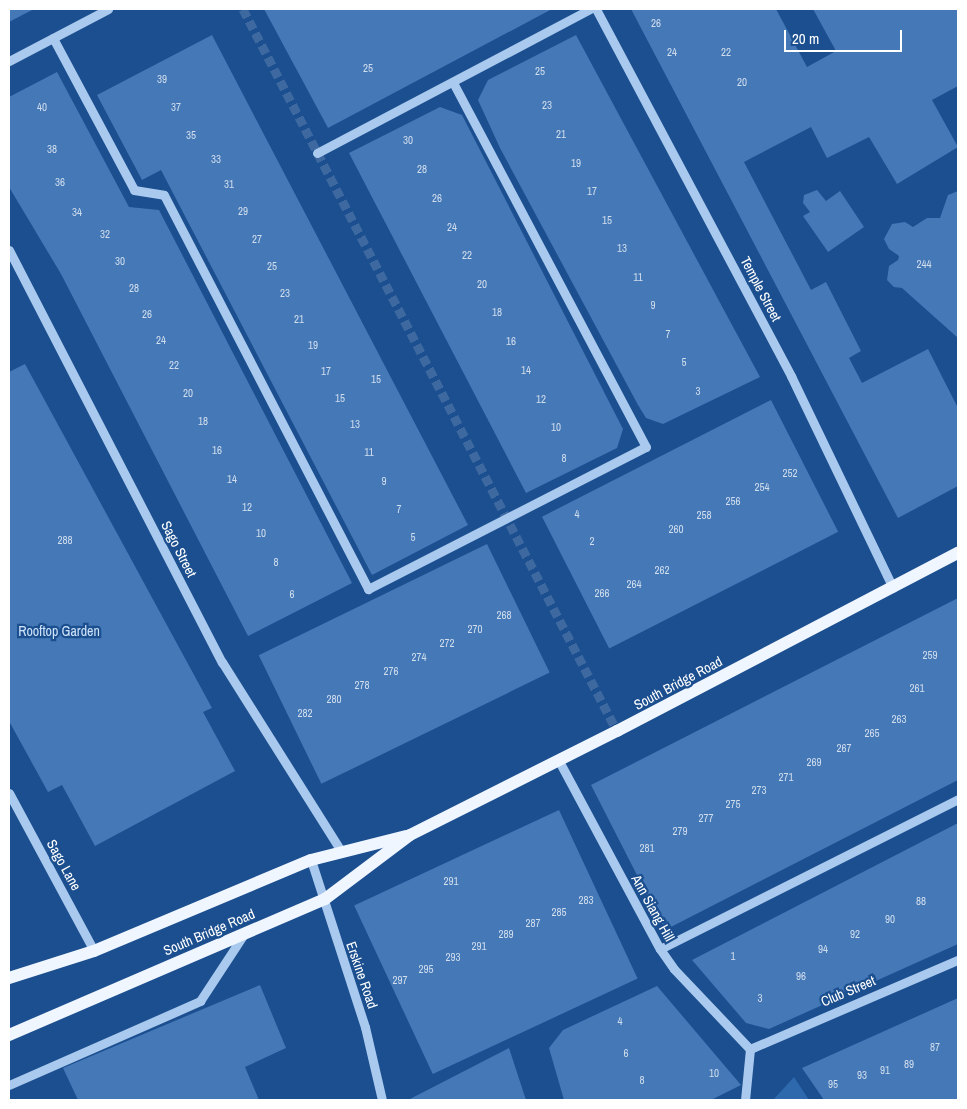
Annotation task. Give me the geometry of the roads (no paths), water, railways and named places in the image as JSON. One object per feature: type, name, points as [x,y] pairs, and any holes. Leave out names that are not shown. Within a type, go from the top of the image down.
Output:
[{"type":"main road","name":"South Bridge Road","points":[[9,1035],[325,899],[410,836],[559,762],[958,553]]},
{"type":"main road","name":"South Bridge Road","points":[[9,978],[94,951],[311,860],[341,851],[410,836]]},
{"type":"street","points":[[9,61],[108,9]]},
{"type":"street","points":[[317,153],[590,9]]},
{"type":"street","name":"Temple Street","points":[[596,9],[791,376],[893,588]]},
{"type":"street","points":[[53,38],[134,190],[164,195],[368,589],[646,447],[453,82]]},
{"type":"street","name":"Sago Street","points":[[9,250],[222,662],[341,851]]},
{"type":"street","name":"Ann Siang Hill","points":[[559,762],[660,950],[674,969],[750,1049]]},
{"type":"street","name":"Sago Lane","points":[[9,792],[94,951]]},
{"type":"street","points":[[660,950],[958,799]]},
{"type":"street","name":"Erskine Road","points":[[311,860],[365,1027],[382,1100]]},
{"type":"street","points":[[9,1085],[200,1001],[244,934]]},
{"type":"street","name":"Club Street","points":[[750,1049],[958,960]]},
{"type":"street","points":[[745,1100],[750,1049]]},
{"type":"tunnel","points":[[243,9],[617,731]]},
{"type":"park label","name":"Rooftop Garden","points":[[59,631]]}]
